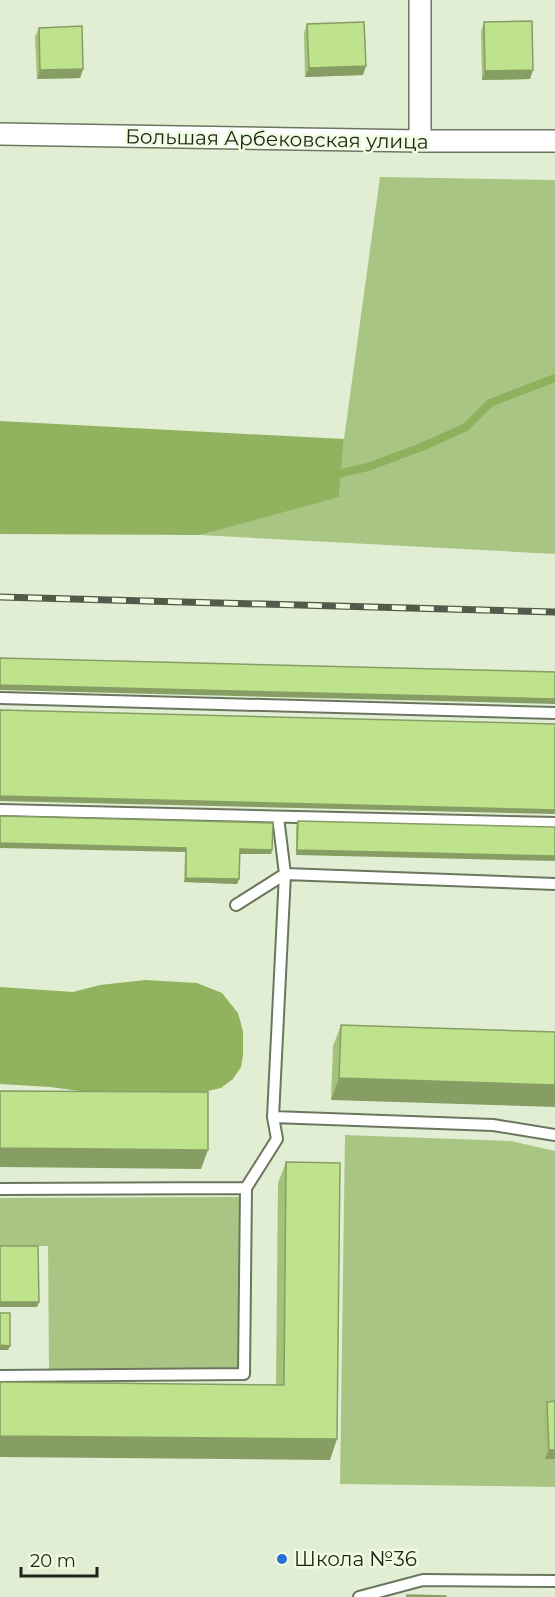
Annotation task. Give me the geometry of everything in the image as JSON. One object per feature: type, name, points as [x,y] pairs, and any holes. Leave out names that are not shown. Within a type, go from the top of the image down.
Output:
[{"type":"street","points":[[420,0],[420,141]]},
{"type":"street","name":"Большая Арбековская улица","points":[[0,134],[555,141]]},
{"type":"lane","points":[[0,698],[555,713]]},
{"type":"lane","points":[[0,810],[555,823]]},
{"type":"lane","points":[[0,1377],[244,1374],[246,1188],[277,1138],[273,1117],[285,874],[278,817]]},
{"type":"lane","points":[[237,905],[285,874],[555,884]]},
{"type":"lane","points":[[273,1117],[493,1125],[555,1135]]},
{"type":"lane","points":[[0,1189],[246,1188]]},
{"type":"lane","points":[[359,1597],[423,1580],[555,1581]]},
{"type":"green space","points":[[380,177],[555,180],[555,554],[200,535],[339,496],[344,439]]},
{"type":"green space","points":[[0,421],[344,439],[339,497],[200,535],[0,534]]},
{"type":"green space","points":[[145,980],[197,983],[222,993],[238,1013],[243,1031],[241,1067],[233,1079],[221,1088],[195,1094],[124,1097],[50,1087],[0,1084],[0,987],[73,992],[100,985]]},
{"type":"green space","points":[[345,1135],[511,1141],[555,1151],[555,1487],[340,1484]]},
{"type":"green space","points":[[240,1197],[241,1369],[49,1369],[48,1246],[0,1246],[0,1198]]},
{"type":"building","points":[[532,21],[533,70],[485,71],[484,22]]},
{"type":"building","points":[[364,22],[366,66],[309,68],[307,24]]},
{"type":"building","points":[[82,26],[83,69],[40,70],[39,28]]},
{"type":"building","points":[[0,658],[555,672],[555,699],[0,685]]},
{"type":"building","points":[[0,710],[555,724],[555,810],[0,796]]},
{"type":"building","points":[[0,816],[273,823],[272,850],[240,849],[239,879],[186,878],[186,848],[0,843]]},
{"type":"building","points":[[298,821],[555,827],[555,856],[297,850]]},
{"type":"building","points":[[341,1025],[555,1032],[555,1085],[339,1078]]},
{"type":"building","points":[[0,1091],[208,1092],[208,1150],[0,1148]]},
{"type":"building","points":[[286,1162],[340,1163],[337,1439],[0,1436],[0,1382],[284,1385]]},
{"type":"building","points":[[0,1246],[38,1246],[39,1302],[0,1302]]},
{"type":"building","points":[[0,1313],[10,1313],[10,1346],[0,1345]]},
{"type":"building","points":[[555,1401],[555,1450],[549,1450],[547,1402]]},
{"type":"building","points":[[407,1595],[446,1596],[446,1597],[407,1597]]},
{"type":"waterway","points":[[0,510],[108,492],[310,480],[368,467],[466,427],[490,403],[555,378]]},
{"type":"railway","points":[[0,597],[555,612]]},
{"type":"place","name":"Школа №36","points":[[282,1559]]}]
